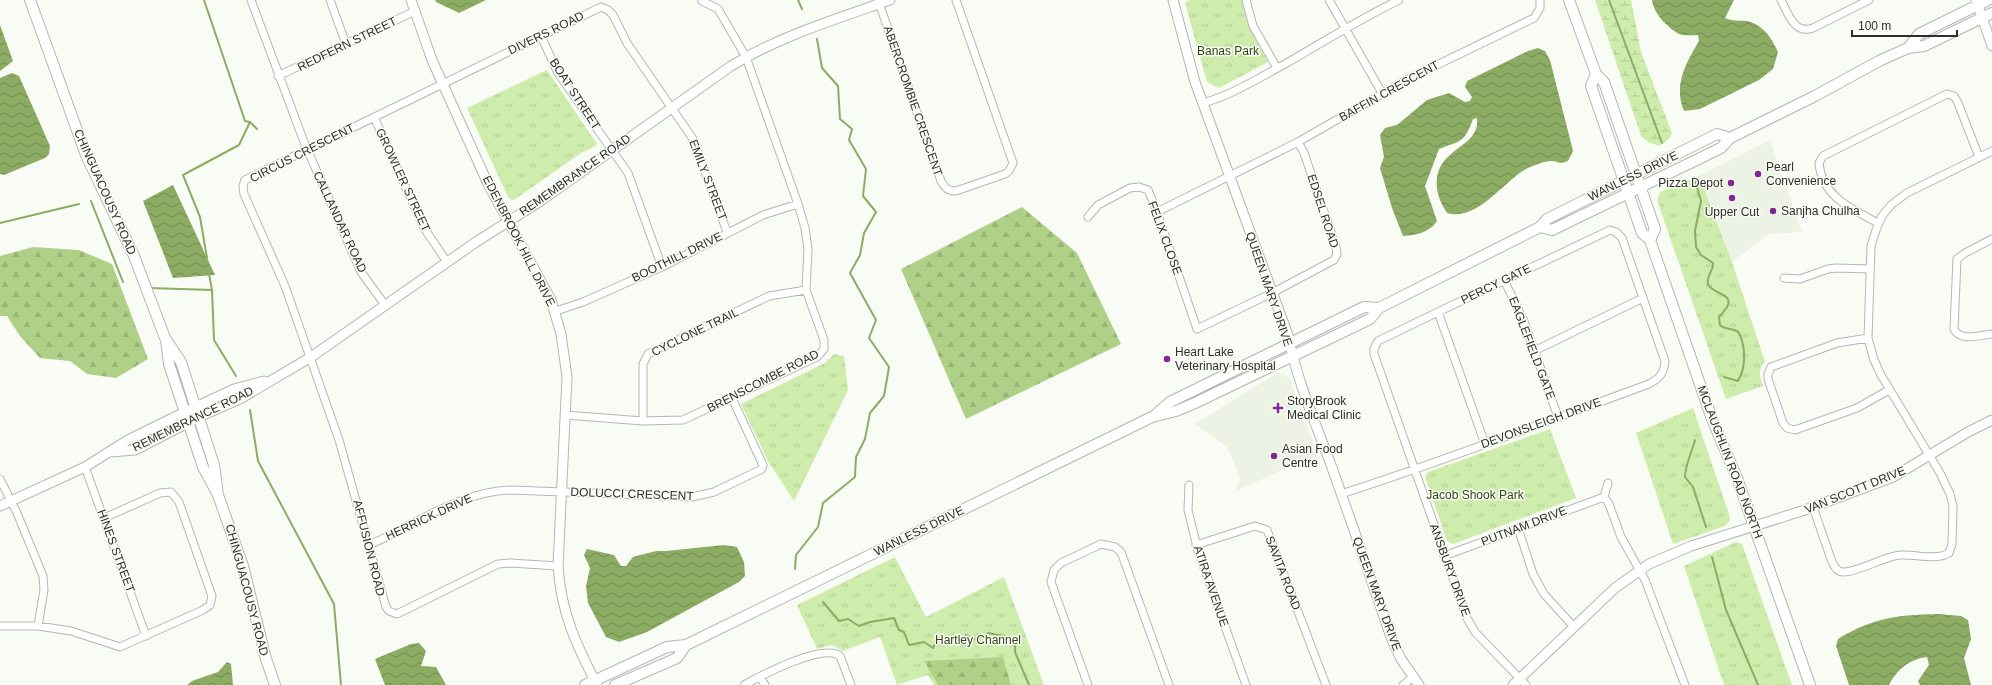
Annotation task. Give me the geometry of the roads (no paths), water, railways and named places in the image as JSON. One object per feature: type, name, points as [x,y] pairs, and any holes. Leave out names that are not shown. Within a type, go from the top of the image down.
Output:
[{"type":"main road","name":"CHINGUACOUSY ROAD","points":[[30,0],[86,155],[134,256],[166,338],[181,362],[214,465],[218,495]]},
{"type":"main road","name":"MCLAUGHLIN ROAD NORTH","points":[[1569,0],[1596,74],[1604,82],[1655,229],[1650,240]]},
{"type":"main road","name":"WANLESS DRIVE","points":[[1908,48],[1919,34],[1976,3],[1988,0]]},
{"type":"main road","name":"WANLESS DRIVE","points":[[1540,227],[1552,230],[1720,148],[1730,138],[1908,48],[1924,46],[1992,13]]},
{"type":"main road","name":"MCLAUGHLIN ROAD NORTH","points":[[1596,74],[1591,86],[1642,234],[1650,240],[1712,419],[1737,478],[1810,685]]},
{"type":"main road","name":"WANLESS DRIVE","points":[[592,684],[668,647],[686,645],[1152,417],[1176,411],[1195,403],[1370,319],[1378,308],[1540,227],[1547,219],[1717,134],[1730,138]]},
{"type":"main road","name":"WANLESS DRIVE","points":[[1152,417],[1170,402],[1364,307],[1378,308]]},
{"type":"main road","name":"CHINGUACOUSY ROAD","points":[[166,338],[169,364],[188,423],[203,467],[218,495],[243,566],[266,659],[275,685]]},
{"type":"main road","name":"WANLESS DRIVE","points":[[615,685],[676,658],[686,645]]},
{"type":"street","name":"CALLANDAR ROAD","points":[[251,0],[278,76],[307,149],[361,272],[385,305]]},
{"type":"street","points":[[330,0],[346,44]]},
{"type":"street","name":"EDENBROOK HILL DRIVE","points":[[411,0],[432,60],[488,184],[536,270],[556,312],[564,349],[567,377],[558,566],[561,600],[565,615],[592,684]]},
{"type":"street","name":"REMEMBRANCE ROAD","points":[[110,452],[135,450],[188,423],[197,412],[234,389],[274,378],[311,358],[447,262],[613,150],[746,57],[812,27],[878,2],[890,0]]},
{"type":"street","name":"ABERCROMBIE CRESCENT","points":[[878,2],[941,181],[945,188],[950,191],[956,191],[1005,174],[1009,171],[1013,163],[956,0]]},
{"type":"street","name":"QUEEN MARY DRIVE","points":[[1173,0],[1192,73],[1228,176],[1272,293],[1308,406],[1341,494],[1392,640],[1401,659],[1419,685]]},
{"type":"street","points":[[1246,0],[1253,26],[1276,68]]},
{"type":"street","points":[[1329,0],[1382,93]]},
{"type":"street","points":[[1203,103],[1215,100],[1276,68],[1399,0]]},
{"type":"street","name":"BAFFIN CRESCENT","points":[[1157,212],[1298,142],[1408,79],[1534,18],[1540,8],[1540,0]]},
{"type":"street","points":[[1781,0],[1791,21],[1798,28],[1806,30],[1813,28],[1869,0]]},
{"type":"street","name":"BRENSCOMBE ROAD","points":[[565,415],[643,421],[683,420],[732,398],[823,353],[825,345],[824,340],[806,290],[808,249],[805,228],[798,204],[746,57],[718,9],[702,1]]},
{"type":"street","points":[[1976,3],[1992,46]]},
{"type":"street","name":"DIVERS ROAD","points":[[442,83],[596,9],[601,8],[608,10],[627,43],[673,108]]},
{"type":"street","name":"REDFERN STREET","points":[[278,76],[415,11]]},
{"type":"street","name":"BOAT STREET","points":[[541,36],[558,72],[613,150],[632,182],[662,266]]},
{"type":"street","name":"CIRCUS CRESCENT","points":[[311,358],[285,286],[244,194],[243,186],[248,177],[442,83]]},
{"type":"street","points":[[1878,223],[1848,207],[1831,193],[1820,171],[1819,163],[1823,156],[1947,94],[1954,96],[1958,103],[1979,157]]},
{"type":"street","name":"EMILY STREET","points":[[673,108],[697,145],[728,232]]},
{"type":"street","name":"GROWLER STREET","points":[[374,117],[424,228],[447,262]]},
{"type":"street","name":"EDSEL ROAD","points":[[1272,293],[1329,264],[1334,260],[1337,254],[1304,153],[1298,142]]},
{"type":"street","points":[[1813,506],[1832,562],[1836,569],[1840,572],[1901,555],[1945,556],[1950,553],[1952,544],[1953,506],[1948,488],[1876,367],[1868,338],[1872,242],[1878,223],[1885,212],[1900,197],[1992,150]]},
{"type":"street","name":"FELIX CLOSE","points":[[1088,217],[1098,205],[1130,188],[1139,187],[1148,190],[1157,212],[1196,329],[1272,293]]},
{"type":"street","name":"BOOTHILL DRIVE","points":[[556,312],[583,302],[662,266],[763,215],[798,204]]},
{"type":"street","name":"PERCY GATE","points":[[1414,468],[1375,359],[1374,349],[1378,341],[1610,230],[1616,232],[1622,238],[1643,298]]},
{"type":"street","points":[[1992,239],[1965,253],[1957,260],[1954,329],[1956,333],[1962,336],[1992,334]]},
{"type":"street","points":[[1784,278],[1800,279],[1828,269],[1870,269]]},
{"type":"street","name":"EAGLEFIELD GATE","points":[[1504,280],[1523,319],[1558,417]]},
{"type":"street","name":"CYCLONE TRAIL","points":[[643,421],[643,364],[648,354],[769,296],[806,290]]},
{"type":"street","points":[[1534,351],[1643,298]]},
{"type":"street","name":"DEVONSLEIGH DRIVE","points":[[1341,494],[1485,444],[1659,379],[1664,370],[1665,361],[1643,298]]},
{"type":"street","points":[[1438,312],[1485,444]]},
{"type":"street","points":[[1868,338],[1837,343],[1771,367],[1768,374],[1768,379],[1783,423],[1787,428],[1795,430],[1857,408],[1889,390]]},
{"type":"street","name":"AFFUSION ROAD","points":[[311,358],[344,455],[370,545],[383,604],[389,611],[397,614],[498,564],[510,563],[558,566]]},
{"type":"street","name":"DOLUCCI CRESCENT","points":[[562,492],[692,497],[714,492],[762,469],[762,458],[732,398]]},
{"type":"street","name":"REMEMBRANCE ROAD","points":[[0,506],[85,466],[128,440],[185,412],[197,412]]},
{"type":"street","name":"VAN SCOTT DRIVE","points":[[1519,683],[1615,588],[1649,564],[1691,546],[1813,506],[1893,477],[1968,432],[1992,420]]},
{"type":"street","name":"HINES STREET","points":[[85,466],[146,636]]},
{"type":"street","name":"ANSBURY DRIVE","points":[[1414,468],[1462,607],[1472,627],[1519,683]]},
{"type":"street","points":[[0,479],[32,546],[43,576],[44,590],[38,626]]},
{"type":"street","points":[[1608,484],[1604,497],[1609,504],[1621,537],[1652,597],[1685,685]]},
{"type":"street","name":"ATIRA AVENUE","points":[[1190,485],[1188,510],[1196,545],[1246,685]]},
{"type":"street","name":"HERRICK DRIVE","points":[[370,545],[463,499],[480,494],[512,490],[562,492]]},
{"type":"street","points":[[0,626],[38,626],[83,634],[116,646],[124,646],[203,610],[212,601],[212,596],[179,502],[175,496],[166,491],[104,518]]},
{"type":"street","name":"PUTNAM DRIVE","points":[[1444,556],[1604,497]]},
{"type":"street","name":"SAVITA ROAD","points":[[1196,545],[1255,526],[1267,530],[1326,685]]},
{"type":"street","points":[[1518,528],[1533,574],[1544,594],[1574,627]]},
{"type":"street","points":[[1088,685],[1051,582],[1054,570],[1061,562],[1101,544],[1115,547],[1121,552],[1169,685]]},
{"type":"street","points":[[744,685],[787,664],[828,652],[835,653],[840,656],[844,662],[851,685]]},
{"type":"street","points":[[760,676],[765,685]]},
{"type":"street","points":[[1403,685],[1413,677]]},
{"type":"water","points":[[435,0],[486,0],[459,13],[436,2]]},
{"type":"water","points":[[1652,0],[1734,0],[1725,18],[1753,23],[1767,33],[1778,52],[1773,69],[1759,80],[1700,109],[1684,111],[1681,101],[1680,83],[1682,74],[1699,41],[1698,35],[1681,35],[1670,28],[1658,15]]},
{"type":"water","points":[[0,25],[13,61],[0,71]]},
{"type":"water","points":[[1538,48],[1545,51],[1550,60],[1573,151],[1568,161],[1560,163],[1549,161],[1530,167],[1520,173],[1480,206],[1459,214],[1447,213],[1439,198],[1437,190],[1440,167],[1451,154],[1473,135],[1476,130],[1477,118],[1473,119],[1467,133],[1461,140],[1439,149],[1425,186],[1437,221],[1426,231],[1403,236],[1392,208],[1380,168],[1384,157],[1380,135],[1385,128],[1397,125],[1427,100],[1449,93],[1465,102],[1470,101],[1472,97],[1465,87],[1467,81],[1528,51]]},
{"type":"water","points":[[12,73],[19,76],[50,146],[49,154],[45,158],[4,175],[0,174],[0,78]]},
{"type":"water","points":[[173,185],[215,275],[173,278],[143,201]]},
{"type":"water","points":[[724,545],[737,547],[744,562],[745,576],[739,582],[647,632],[619,642],[606,637],[588,603],[586,586],[590,568],[584,555],[587,549],[614,555],[621,566],[626,566],[633,557],[656,551]]},
{"type":"water","points":[[1939,614],[1961,616],[1968,620],[1971,639],[1964,658],[1971,685],[1920,685],[1918,681],[1929,665],[1927,657],[1915,660],[1905,666],[1896,674],[1889,685],[1849,685],[1836,646],[1838,639],[1863,626],[1887,619],[1911,615]]},
{"type":"water","points":[[419,643],[426,651],[421,666],[436,667],[446,685],[385,685],[375,659],[411,644]]},
{"type":"water","points":[[227,662],[231,664],[233,685],[187,685],[192,681],[218,672]]},
{"type":"waterway","points":[[204,0],[245,121],[250,122],[257,129]]},
{"type":"waterway","points":[[798,0],[802,9]]},
{"type":"waterway","points":[[1609,0],[1662,143]]},
{"type":"waterway","points":[[795,569],[796,555],[818,527],[823,503],[855,477],[856,457],[865,439],[870,413],[884,396],[889,367],[869,338],[876,320],[850,273],[860,255],[864,233],[876,212],[863,196],[866,169],[849,140],[852,129],[840,119],[838,86],[822,68],[817,39]]},
{"type":"waterway","points":[[207,258],[200,217],[183,175],[239,145],[250,122]]},
{"type":"waterway","points":[[1694,177],[1701,201],[1695,231],[1696,247],[1701,255],[1713,263],[1708,284],[1713,290],[1725,296],[1729,302],[1719,317],[1720,325],[1739,333],[1744,351],[1743,370],[1738,381],[1724,377]]},
{"type":"waterway","points":[[91,201],[123,282]]},
{"type":"waterway","points":[[0,223],[79,204]]},
{"type":"waterway","points":[[209,274],[212,290],[214,340],[236,376]]},
{"type":"waterway","points":[[149,288],[212,290]]},
{"type":"waterway","points":[[250,410],[258,461],[334,604],[341,685]]},
{"type":"waterway","points":[[1695,440],[1687,463],[1685,477],[1693,487],[1706,527]]},
{"type":"waterway","points":[[1712,557],[1726,610],[1758,685]]},
{"type":"waterway","points":[[823,602],[839,621],[848,619],[859,626],[870,622],[894,618],[899,630],[904,632],[909,645],[924,642],[933,648],[938,638],[960,640],[966,635],[976,640],[988,633],[1008,637],[1015,643],[1015,652],[1029,685]]},
{"type":"place","name":"Pearl Convenience","points":[[1758,174]]},
{"type":"place","name":"Pizza Depot","points":[[1731,183]]},
{"type":"place","name":"Upper Cut","points":[[1732,198]]},
{"type":"place","name":"Sanjha Chulha","points":[[1773,211]]},
{"type":"place","name":"Heart Lake Veterinary Hospital","points":[[1167,359]]},
{"type":"place","name":"StoryBrook Medical Clinic","points":[[1278,408]]},
{"type":"place","name":"Asian Food Centre","points":[[1274,456]]},
{"type":"park label","name":"Banas Park","points":[[1228,51]]},
{"type":"park label","name":"Jacob Shook Park","points":[[1475,495]]},
{"type":"park label","name":"Hartley Channel","points":[[978,640]]}]
